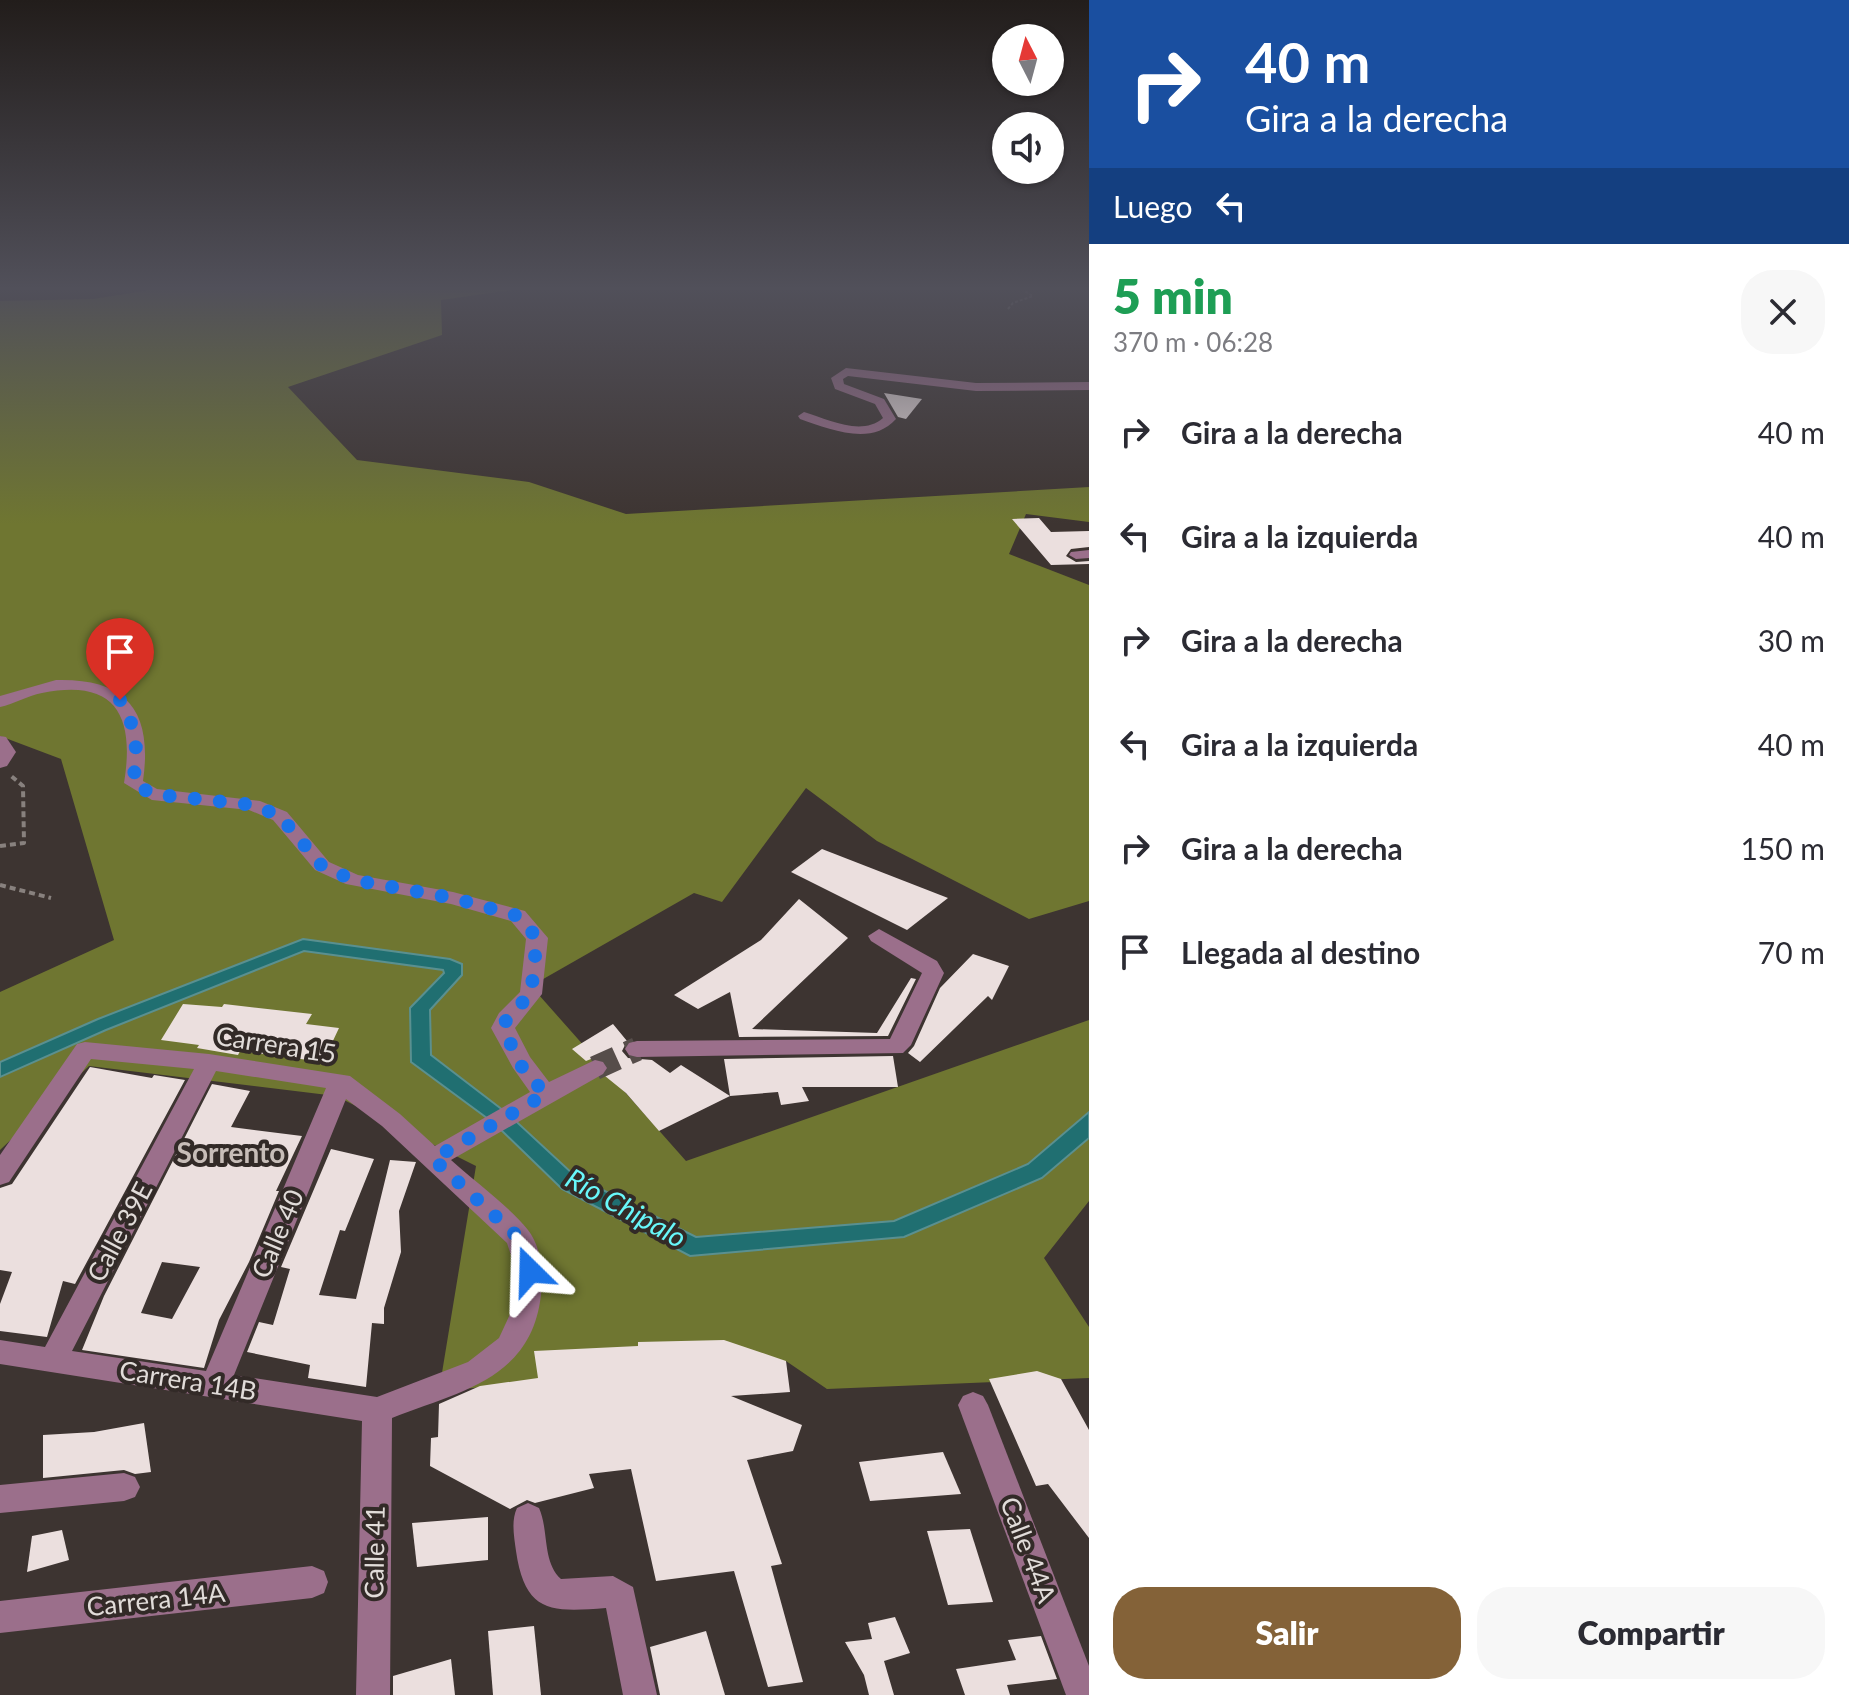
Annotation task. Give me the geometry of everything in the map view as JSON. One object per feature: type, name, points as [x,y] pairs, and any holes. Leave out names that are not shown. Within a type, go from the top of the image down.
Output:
[{"type":"street","points":[[804,416],[847,428],[871,430],[884,426],[890,419],[880,402],[839,386],[837,378],[846,372],[976,387],[1089,386]]},
{"type":"street","points":[[0,702],[16,694],[56,684],[89,686],[120,700],[134,725],[137,755],[133,783],[152,794],[253,805],[280,816],[322,866],[353,880],[453,898],[518,916],[537,938],[531,994],[507,1018],[503,1028],[535,1099]]},
{"type":"street","points":[[0,741],[7,752],[0,764]]},
{"type":"street","points":[[637,1049],[895,1047],[899,1045],[933,973],[929,966],[879,936]]},
{"type":"street","name":"Carrera 15","points":[[0,1175],[85,1050],[209,1062],[341,1082],[391,1120],[519,1238],[530,1271],[525,1312],[510,1346],[478,1371],[377,1410]]},
{"type":"street","name":"Calle 39E","points":[[53,1360],[209,1062]]},
{"type":"street","points":[[433,1159],[595,1068]]},
{"type":"street","name":"Calle 40","points":[[215,1385],[341,1082]]},
{"type":"street","name":"Carrera 14B","points":[[0,1352],[377,1410]]},
{"type":"street","name":"Calle 44A","points":[[973,1405],[1083,1695]]},
{"type":"street","name":"Calle 41","points":[[373,1695],[377,1410]]},
{"type":"street","points":[[0,1499],[124,1487]]},
{"type":"street","points":[[528,1518],[540,1583],[549,1591],[562,1595],[613,1592],[621,1598],[640,1695]]},
{"type":"street","name":"Carrera 14A","points":[[0,1617],[312,1582]]},
{"type":"path","points":[[0,764],[23,786],[24,843],[0,846]]},
{"type":"path","points":[[0,885],[51,898]]},
{"type":"green space","points":[[0,365],[353,365],[288,387],[357,460],[529,482],[626,514],[1089,487],[1089,522],[1026,514],[1009,554],[1089,585],[1089,901],[1029,919],[877,841],[806,788],[722,902],[694,893],[531,986],[686,1161],[1089,1020],[1089,1201],[1044,1258],[1089,1327],[1089,1378],[827,1389],[786,1361],[439,1391],[476,1166],[336,1096],[89,1066],[0,1150],[0,992],[114,940],[61,759],[0,736]]},
{"type":"water","name":"Río Chipalo","points":[[303,939],[450,959],[462,964],[462,975],[430,1010],[431,1055],[508,1114],[575,1176],[696,1237],[894,1221],[1028,1164],[1089,1112],[1089,1138],[1042,1178],[904,1237],[690,1256],[562,1189],[495,1124],[411,1062],[410,1008],[444,973],[443,970],[304,951],[106,1030],[0,1077],[0,1062],[98,1019]]},
{"type":"building","points":[[884,393],[922,399],[906,419],[898,417]]},
{"type":"building","points":[[1039,518],[1051,532],[1089,531],[1089,547],[1071,549],[1066,556],[1076,562],[1089,561],[1089,564],[1051,565],[1012,519]]},
{"type":"building","points":[[822,849],[948,898],[907,930],[791,872]]},
{"type":"building","points":[[799,899],[848,938],[752,1029],[877,1033],[911,978],[916,979],[888,1036],[739,1037],[730,992],[698,1009],[674,995],[761,940]]},
{"type":"building","points":[[973,954],[1009,966],[992,1000],[988,996],[920,1062],[908,1053],[940,988]]},
{"type":"building","points":[[183,1004],[222,1007],[224,1004],[312,1014],[306,1024],[339,1028],[323,1062],[240,1051],[238,1055],[161,1040]]},
{"type":"building","points":[[613,1024],[627,1041],[622,1051],[628,1058],[652,1060],[670,1073],[681,1065],[730,1096],[659,1131],[626,1093],[605,1076],[610,1070],[606,1060],[596,1057],[586,1061],[572,1049]]},
{"type":"building","points":[[893,1056],[898,1087],[802,1087],[809,1101],[781,1105],[778,1092],[730,1096],[724,1059]]},
{"type":"building","points":[[90,1067],[152,1078],[154,1075],[185,1080],[75,1284],[63,1281],[47,1337],[0,1331],[0,1304],[12,1272],[0,1270],[0,1188],[12,1184]]},
{"type":"building","points":[[212,1084],[250,1091],[231,1127],[302,1136],[276,1191],[279,1191],[249,1262],[219,1320],[204,1368],[82,1350],[104,1296]],"holes":[[[162,1262],[200,1267],[172,1319],[141,1313]]]},
{"type":"building","points":[[331,1149],[374,1159],[345,1231],[340,1230],[319,1295],[356,1299],[390,1160],[416,1162],[399,1211],[401,1252],[384,1308],[384,1324],[372,1323],[366,1387],[308,1378],[310,1365],[247,1352],[259,1322],[273,1325],[290,1269],[281,1267]]},
{"type":"building","points":[[724,1340],[786,1361],[790,1392],[731,1396],[802,1425],[793,1451],[747,1460],[782,1564],[771,1566],[803,1682],[768,1687],[734,1571],[656,1581],[631,1469],[589,1474],[594,1488],[535,1503],[527,1500],[510,1509],[430,1466],[431,1438],[438,1437],[439,1404],[480,1386],[538,1378],[534,1351],[638,1346],[638,1342]]},
{"type":"building","points":[[1037,1371],[1061,1379],[1089,1430],[1089,1538],[1048,1484],[1036,1486],[989,1379]]},
{"type":"building","points":[[144,1423],[151,1472],[135,1474],[124,1470],[43,1478],[43,1435],[94,1432]]},
{"type":"building","points":[[943,1452],[961,1494],[870,1501],[859,1462]]},
{"type":"building","points":[[488,1517],[488,1560],[417,1567],[412,1523]]},
{"type":"building","points":[[970,1529],[993,1602],[948,1605],[927,1531]]},
{"type":"building","points":[[62,1530],[69,1560],[27,1572],[32,1536]]},
{"type":"building","points":[[895,1617],[910,1653],[884,1661],[894,1695],[869,1695],[864,1675],[845,1642],[872,1639],[868,1623]]},
{"type":"building","points":[[534,1626],[541,1695],[493,1695],[488,1631]]},
{"type":"building","points":[[706,1631],[725,1695],[660,1695],[650,1647]]},
{"type":"building","points":[[1041,1636],[1057,1679],[1007,1685],[1010,1695],[965,1695],[956,1669],[1016,1660],[1008,1640]]},
{"type":"building","points":[[451,1659],[455,1695],[393,1695],[393,1676]]},
{"type":"tunnel","points":[[595,1068],[637,1049]]},
{"type":"district","name":"Sorrento","points":[[231,1153]]},
{"type":"route","points":[[120,700],[134,725],[137,755],[133,783],[152,794],[253,805],[280,816],[322,866],[353,880],[453,898],[518,916],[537,938],[531,994],[507,1018],[503,1028],[524,1071],[546,1094],[433,1159],[519,1238],[530,1271]]}]
